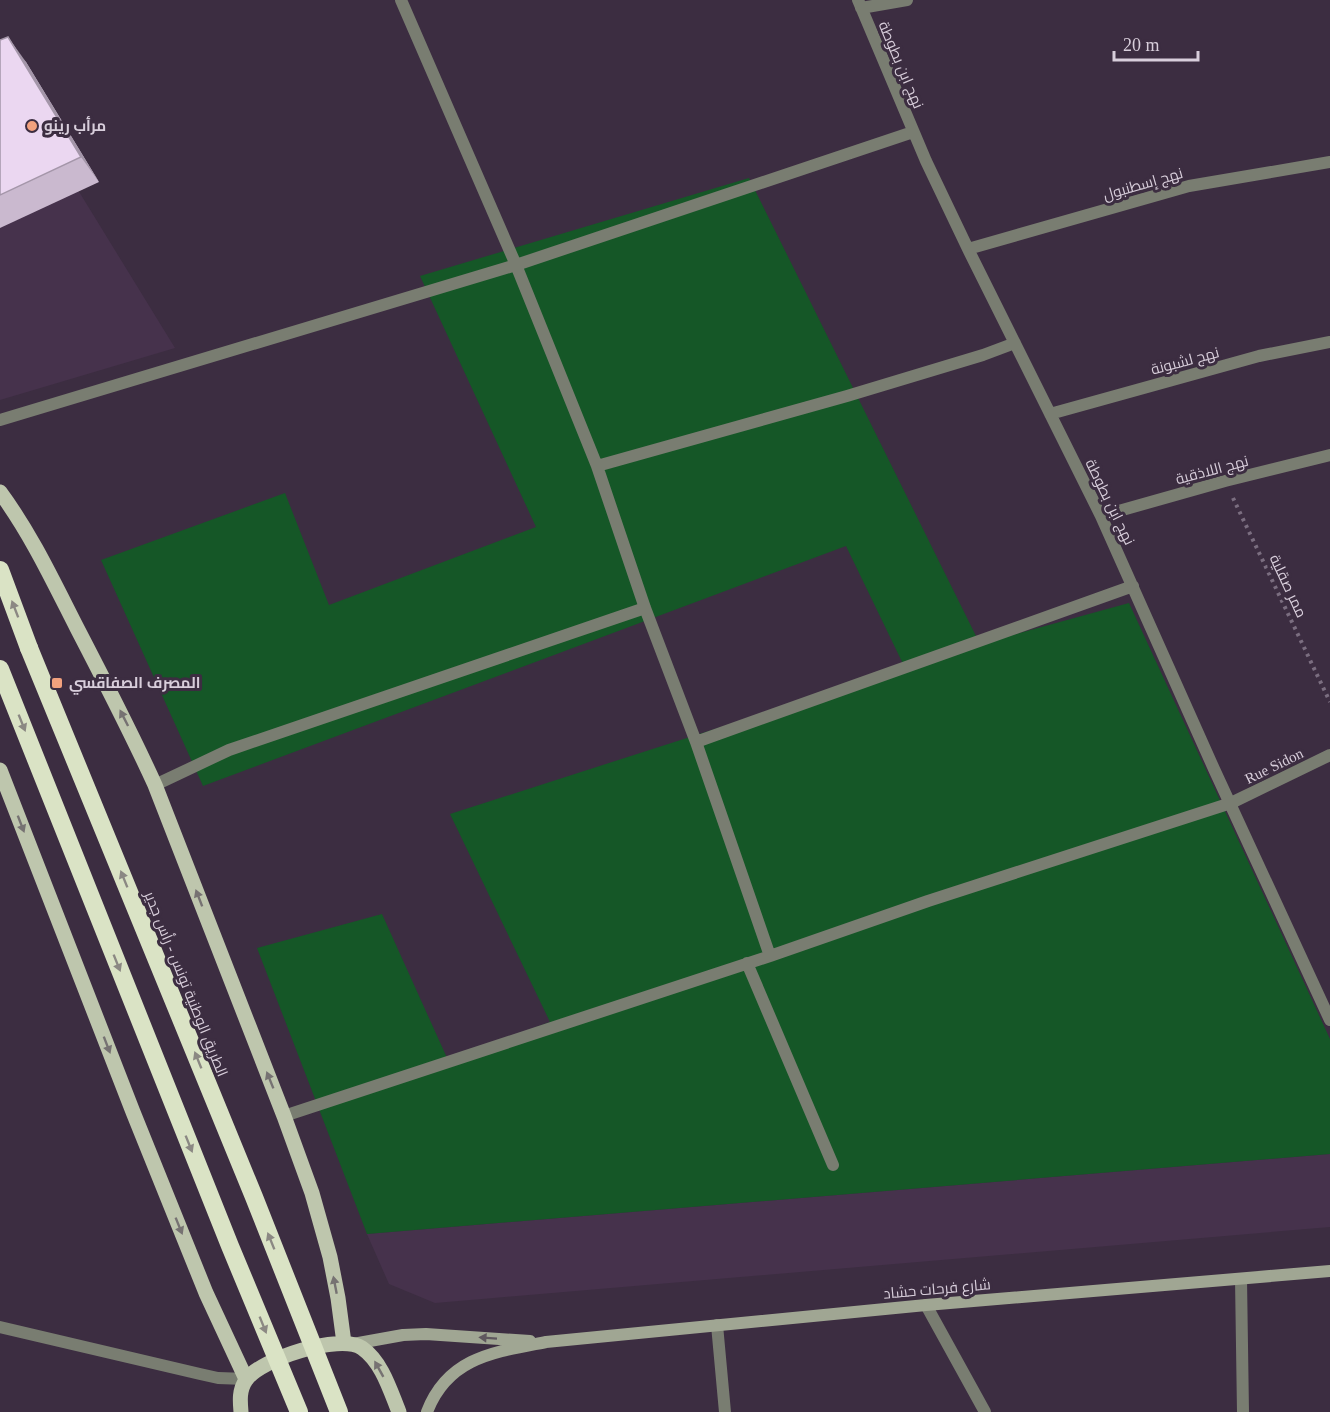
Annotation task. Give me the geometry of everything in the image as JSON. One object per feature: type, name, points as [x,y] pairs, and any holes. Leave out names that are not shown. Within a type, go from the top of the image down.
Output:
[{"type":"highway","name":"الطريق الوطنية تونس - رأس جدير","points":[[0,570],[29,648],[254,1197],[339,1412]]},
{"type":"highway","points":[[0,669],[299,1412]]},
{"type":"main road","points":[[0,492],[17,515],[50,575],[155,785],[312,1193],[330,1257],[348,1343]]},
{"type":"main road","points":[[0,770],[202,1283],[246,1379]]},
{"type":"main road","name":"شارع فرحات حشاد","points":[[546,1342],[926,1305],[1330,1271]]},
{"type":"main road","points":[[241,1412],[240,1396],[246,1379],[279,1358],[311,1349],[403,1335],[426,1334],[546,1342]]},
{"type":"main road","points":[[427,1412],[432,1398],[444,1382],[468,1363],[505,1350],[546,1342]]},
{"type":"main road","points":[[348,1343],[366,1351],[379,1366],[399,1412]]},
{"type":"street","points":[[401,0],[516,265],[597,466],[645,608],[696,742],[770,956]]},
{"type":"street","points":[[860,4],[907,0]]},
{"type":"street","name":"نهج ابن بطوطة","points":[[860,4],[913,132],[968,249],[1101,516],[1329,1014]]},
{"type":"street","points":[[0,420],[516,265],[913,132]]},
{"type":"street","name":"نهج إسطنبول","points":[[968,249],[1189,186],[1330,162]]},
{"type":"street","name":"نهج لشبونة","points":[[1050,414],[1259,356],[1330,342]]},
{"type":"street","points":[[597,466],[847,396],[983,355],[1015,343]]},
{"type":"street","name":"نهج اللاذقية","points":[[1101,516],[1225,481],[1330,455]]},
{"type":"street","points":[[696,742],[1133,586]]},
{"type":"street","points":[[155,785],[229,750],[645,608]]},
{"type":"street","name":"Rue Sidon","points":[[284,1116],[1231,803],[1330,755]]},
{"type":"street","points":[[747,963],[833,1165]]},
{"type":"street","points":[[1240,1279],[1243,1412]]},
{"type":"street","points":[[926,1305],[985,1412]]},
{"type":"street","points":[[717,1325],[725,1412]]},
{"type":"street","points":[[0,1327],[218,1378],[246,1379]]},
{"type":"path","name":"ممر صقلية","points":[[1225,481],[1330,702]]},
{"type":"shaded area","points":[[0,63],[175,348],[0,400]]},
{"type":"shaded area","points":[[1330,1154],[1330,1227],[435,1303],[389,1284],[367,1234]]},
{"type":"green space","points":[[749,178],[980,644],[1129,603],[1330,1039],[1330,1154],[367,1234],[257,948],[382,914],[448,1060],[550,1022],[450,814],[905,668],[846,546],[203,786],[101,560],[285,493],[329,605],[536,527],[420,276]]},
{"type":"building","name":"مرأب رينو","points":[[8,37],[81,157],[0,195],[0,40]]},
{"type":"place","name":"مرأب رينو","points":[[32,126]]},
{"type":"place","name":"المصرف الصفاقسي","points":[[57,683]]}]
